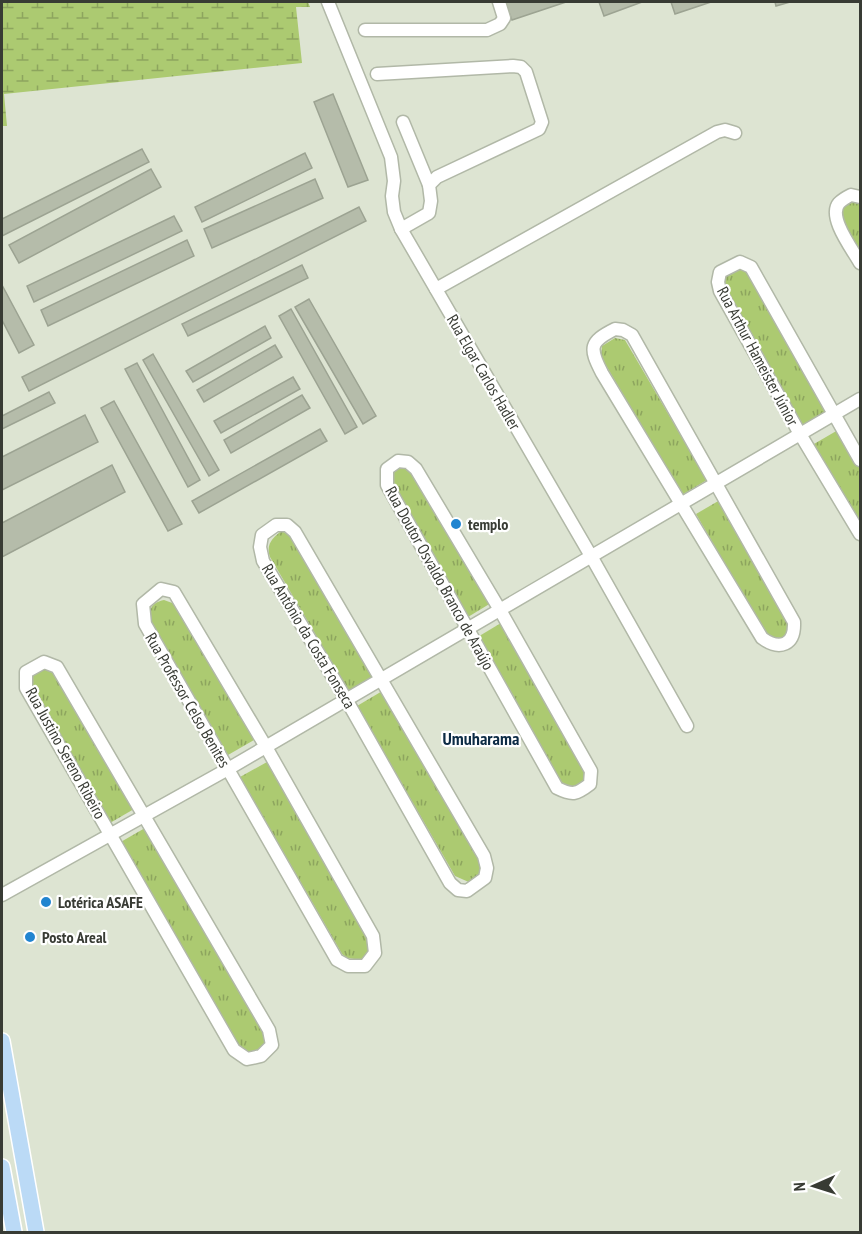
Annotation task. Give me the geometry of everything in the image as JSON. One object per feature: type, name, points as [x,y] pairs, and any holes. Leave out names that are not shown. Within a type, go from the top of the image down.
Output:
[{"type":"main road","points":[[2,1041],[36,1233]]},
{"type":"main road","points":[[2,1167],[5,1211],[14,1233]]},
{"type":"street","name":"Rua Elgar Carlos Hadler","points":[[328,2],[391,157],[394,212],[401,230],[687,726]]},
{"type":"street","points":[[364,30],[487,30],[500,24],[504,18],[499,2]]},
{"type":"street","points":[[377,74],[513,66],[526,72],[542,122],[539,129],[437,177],[429,185]]},
{"type":"street","points":[[401,230],[429,213],[431,201],[429,185],[403,122]]},
{"type":"street","points":[[436,290],[717,132],[725,130],[735,133]]},
{"type":"street","points":[[861,197],[851,195],[838,204],[835,214],[838,224],[861,263]]},
{"type":"street","name":"Rua Arthur Hameister Júnior","points":[[861,460],[751,267],[740,262],[720,272],[718,282],[720,291],[800,434],[861,534]]},
{"type":"street","points":[[615,329],[632,334],[794,622],[794,632],[789,640],[782,645],[772,645],[762,638],[681,504],[594,356],[594,344],[598,338],[615,329]]},
{"type":"street","points":[[2,895],[228,769],[861,399]]},
{"type":"street","name":"Rua Doutor Osvaldo Branco de Araújo","points":[[398,461],[408,462],[416,469],[500,610],[591,771],[590,784],[578,793],[566,793],[557,788],[467,629],[387,485],[387,469],[398,461]]},
{"type":"street","name":"Rua Antônio da Costa Fonseca","points":[[276,525],[287,525],[295,532],[484,856],[487,868],[485,878],[467,891],[458,890],[450,883],[346,699],[263,561],[260,547],[262,535],[276,525]]},
{"type":"street","name":"Rua Professor Celso Benites","points":[[161,590],[174,592],[374,936],[375,953],[365,966],[348,966],[337,960],[228,769],[145,624],[143,604],[161,590]]},
{"type":"street","name":"Rua Justino Sereno Ribeiro","points":[[44,662],[57,667],[269,1030],[272,1045],[261,1056],[247,1059],[234,1050],[111,833],[26,688],[26,672],[44,662]]},
{"type":"green space","points":[[2,2],[308,2],[310,7],[296,7],[302,63],[4,94],[7,126],[2,126]]},
{"type":"green space","points":[[853,199],[860,201],[860,253],[839,217],[840,207]]},
{"type":"green space","points":[[735,268],[745,270],[828,410],[803,425],[721,287],[722,277]]},
{"type":"green space","points":[[615,338],[625,340],[707,480],[682,495],[601,357],[602,346]]},
{"type":"green space","points":[[838,430],[860,469],[860,524],[814,444]]},
{"type":"green space","points":[[398,464],[414,472],[491,603],[468,617],[390,484],[391,471]]},
{"type":"green space","points":[[720,500],[790,620],[786,636],[780,638],[764,632],[696,514]]},
{"type":"green space","points":[[281,531],[294,536],[376,676],[349,692],[270,557],[271,542]]},
{"type":"green space","points":[[164,600],[175,604],[254,740],[228,755],[150,621],[152,607]]},
{"type":"green space","points":[[501,623],[586,772],[585,783],[577,789],[567,789],[559,782],[476,638]]},
{"type":"green space","points":[[46,668],[56,673],[134,809],[110,823],[31,687],[32,676]]},
{"type":"green space","points":[[384,690],[480,859],[480,872],[471,883],[455,876],[357,706]]},
{"type":"green space","points":[[267,762],[369,938],[371,952],[361,960],[347,958],[342,954],[240,777]]},
{"type":"green space","points":[[145,828],[265,1031],[265,1045],[260,1053],[249,1053],[238,1045],[119,843]]},
{"type":"building","points":[[505,2],[566,2],[512,20]]},
{"type":"building","points":[[599,2],[642,2],[604,16]]},
{"type":"building","points":[[671,2],[711,2],[675,14]]},
{"type":"building","points":[[775,2],[790,2],[776,6]]},
{"type":"building","points":[[333,94],[368,180],[348,187],[314,102]]},
{"type":"building","points":[[142,149],[149,162],[2,236],[2,219]]},
{"type":"building","points":[[305,153],[312,168],[202,222],[195,207]]},
{"type":"building","points":[[151,169],[161,187],[19,263],[9,245]]},
{"type":"building","points":[[315,179],[323,198],[212,248],[204,229]]},
{"type":"building","points":[[359,207],[366,221],[29,391],[22,377]]},
{"type":"building","points":[[174,216],[182,231],[34,302],[27,286]]},
{"type":"building","points":[[187,240],[194,256],[48,326],[41,310]]},
{"type":"building","points":[[302,265],[308,278],[188,336],[182,324]]},
{"type":"building","points":[[2,285],[34,345],[19,353],[2,320]]},
{"type":"building","points":[[309,299],[376,416],[363,424],[295,307]]},
{"type":"building","points":[[291,309],[357,427],[345,434],[279,316]]},
{"type":"building","points":[[265,326],[271,338],[193,382],[186,371]]},
{"type":"building","points":[[275,345],[282,357],[204,402],[197,390]]},
{"type":"building","points":[[153,354],[219,470],[209,476],[143,360]]},
{"type":"building","points":[[137,363],[200,480],[188,487],[125,369]]},
{"type":"building","points":[[293,377],[300,389],[221,433],[214,421]]},
{"type":"building","points":[[49,392],[55,403],[2,429],[2,416]]},
{"type":"building","points":[[302,395],[310,408],[231,453],[224,440]]},
{"type":"building","points":[[114,401],[182,524],[168,531],[101,408]]},
{"type":"building","points":[[85,415],[98,442],[2,490],[2,457]]},
{"type":"building","points":[[320,429],[327,441],[199,513],[192,501]]},
{"type":"building","points":[[112,465],[125,492],[2,557],[2,523]]},
{"type":"place","name":"templo","points":[[456,524]]},
{"type":"place","name":"Lotérica ASAFE","points":[[46,902]]},
{"type":"place","name":"Posto Areal","points":[[30,937]]},
{"type":"district","name":"Umuharama","points":[[481,739]]}]
